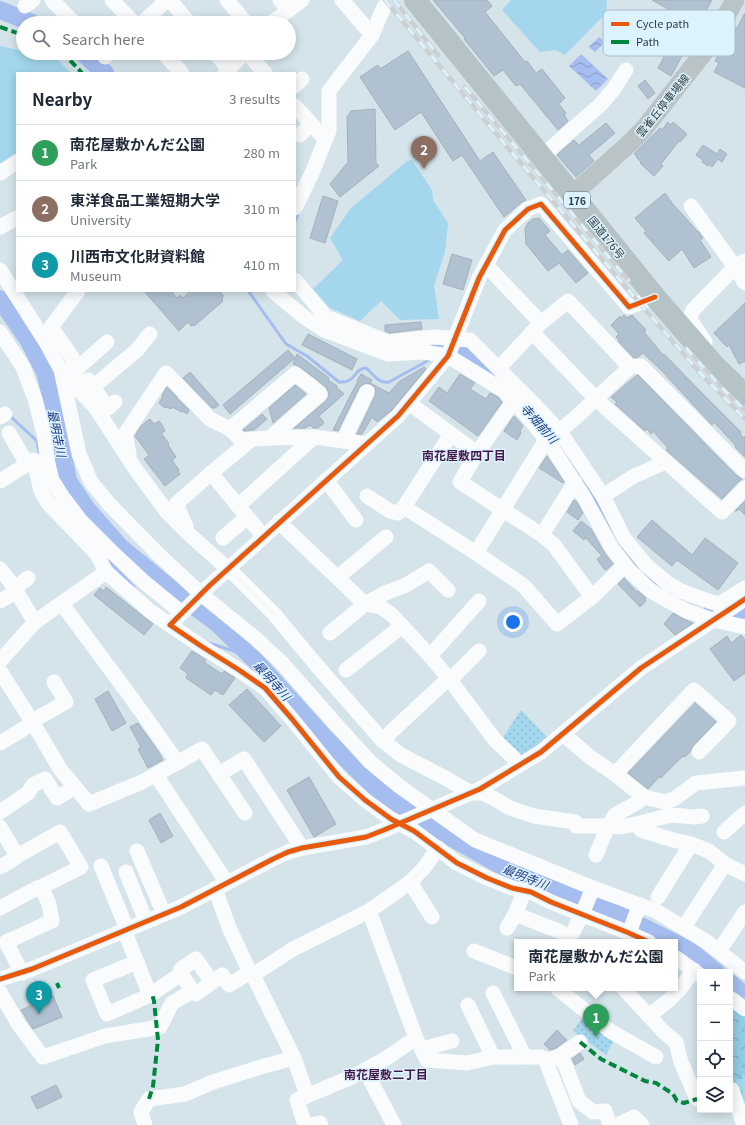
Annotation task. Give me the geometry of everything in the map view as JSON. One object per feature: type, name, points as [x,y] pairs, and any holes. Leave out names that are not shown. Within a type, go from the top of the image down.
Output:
[{"type":"highway","name":"国道176号","points":[[414,0],[655,297],[714,365],[743,390]]},
{"type":"main road","name":"雲雀丘停車場線","points":[[729,10],[735,0]]},
{"type":"main road","name":"雲雀丘停車場線","points":[[572,195],[644,130],[701,56]]},
{"type":"street","points":[[52,0],[67,16]]},
{"type":"street","points":[[112,0],[127,16]]},
{"type":"street","points":[[150,16],[168,0],[183,16]]},
{"type":"street","points":[[227,0],[240,16]]},
{"type":"street","points":[[276,16],[285,5],[302,0]]},
{"type":"street","points":[[342,0],[372,35]]},
{"type":"street","points":[[296,202],[299,186],[329,131],[329,91],[372,35],[384,7]]},
{"type":"street","points":[[170,60],[181,72]]},
{"type":"street","points":[[220,60],[227,71],[237,60]]},
{"type":"street","points":[[253,60],[264,72]]},
{"type":"street","points":[[541,157],[600,105],[613,90],[626,70]]},
{"type":"street","points":[[296,107],[325,139]]},
{"type":"street","points":[[300,135],[311,124]]},
{"type":"street","points":[[0,173],[16,163]]},
{"type":"street","points":[[177,618],[199,595],[263,536],[398,416],[451,348],[479,278],[504,230],[528,209],[542,204],[629,307],[655,297]]},
{"type":"street","points":[[691,206],[740,264],[745,283]]},
{"type":"street","points":[[0,227],[16,219]]},
{"type":"street","points":[[714,365],[712,352],[691,321],[690,317],[693,310],[740,264]]},
{"type":"street","points":[[486,266],[596,399],[722,512],[745,488]]},
{"type":"street","points":[[0,270],[47,344],[61,370],[79,454],[91,482],[110,505],[199,595],[281,662],[370,762],[430,811],[475,840],[592,888],[656,911],[707,942],[744,970]]},
{"type":"street","points":[[296,281],[326,317],[388,342],[434,337],[451,348],[502,390],[527,416],[553,436],[603,496],[624,538],[646,565],[667,583],[681,591],[714,603],[721,603],[745,588]]},
{"type":"street","points":[[77,292],[51,327],[75,362],[95,407],[130,462],[167,512],[274,614],[383,741],[401,755],[471,793],[482,793],[510,808],[534,816],[575,822],[576,826],[620,827],[671,815],[695,817],[702,816]]},
{"type":"street","points":[[274,292],[304,317],[324,330],[388,354],[424,352],[451,348],[470,340],[535,405],[553,436],[575,482],[612,548],[624,565],[650,590],[687,611],[745,627]]},
{"type":"street","points":[[499,368],[537,327],[568,301],[630,367]]},
{"type":"street","points":[[0,332],[23,368],[35,400],[44,434],[52,480],[81,521],[143,581],[201,646],[265,688],[339,777],[365,800],[391,819],[402,823],[458,863],[486,878],[512,888],[531,892],[551,902],[582,913],[637,938],[636,914],[641,905]]},
{"type":"street","points":[[87,389],[137,350],[150,334]]},
{"type":"street","points":[[75,362],[107,342]]},
{"type":"street","points":[[476,552],[544,444],[630,367],[641,366],[745,471]]},
{"type":"street","points":[[130,462],[125,434],[166,373],[210,420],[230,429],[241,440],[270,438],[314,438],[366,444]]},
{"type":"street","points":[[230,429],[295,374],[324,398],[270,438]]},
{"type":"street","points":[[87,389],[108,408],[115,402]]},
{"type":"street","points":[[343,441],[367,392]]},
{"type":"street","points":[[514,402],[477,453],[460,482],[542,535],[554,545],[592,597]]},
{"type":"street","points":[[409,403],[477,453]]},
{"type":"street","points":[[9,433],[27,464]]},
{"type":"street","points":[[367,496],[390,511],[398,513],[404,507],[451,434]]},
{"type":"street","points":[[223,538],[242,511],[314,438]]},
{"type":"street","points":[[189,534],[176,504],[252,439]]},
{"type":"street","points":[[0,481],[34,460],[42,491],[48,503],[97,554],[106,572],[150,611],[177,618]]},
{"type":"street","points":[[603,496],[634,476],[666,462]]},
{"type":"street","points":[[211,474],[263,536]]},
{"type":"street","points":[[326,480],[356,520]]},
{"type":"street","points":[[542,535],[575,482]]},
{"type":"street","points":[[404,507],[476,552],[524,586],[557,624],[592,597],[624,565]]},
{"type":"street","points":[[280,522],[365,604],[381,607],[392,615],[450,679],[495,740],[520,764]]},
{"type":"street","points":[[338,577],[386,537]]},
{"type":"street","points":[[0,569],[35,622]]},
{"type":"street","points":[[330,633],[365,604],[383,594],[406,585],[429,571],[448,590]]},
{"type":"street","points":[[0,661],[35,622],[106,572]]},
{"type":"street","points":[[0,601],[28,578]]},
{"type":"street","points":[[0,980],[22,973],[181,907],[273,858],[288,852],[302,848],[366,837],[480,789],[541,752],[641,668],[739,603]]},
{"type":"street","points":[[62,604],[134,700],[178,763]]},
{"type":"street","points":[[430,656],[473,604]]},
{"type":"street","points":[[346,670],[402,626]]},
{"type":"street","points":[[383,741],[479,651]]},
{"type":"street","points":[[0,671],[33,722],[60,769],[89,804],[142,782],[202,749],[245,813]]},
{"type":"street","points":[[0,743],[66,702],[54,682]]},
{"type":"street","points":[[615,774],[694,690],[729,721],[699,752]]},
{"type":"street","points":[[563,734],[590,757],[615,774],[644,797],[665,802],[674,798],[696,783],[744,779]]},
{"type":"street","points":[[219,774],[244,759],[302,848]]},
{"type":"street","points":[[156,775],[221,886],[230,930],[294,1058],[307,1095]]},
{"type":"street","points":[[0,812],[28,793],[33,785],[45,779],[57,798],[75,787]]},
{"type":"street","points":[[596,855],[608,826],[616,815],[644,797]]},
{"type":"street","points":[[724,832],[745,813]]},
{"type":"street","points":[[636,824],[641,830],[710,851],[725,864],[745,874]]},
{"type":"street","points":[[0,827],[17,856]]},
{"type":"street","points":[[0,867],[60,832],[81,867],[0,908]]},
{"type":"street","points":[[658,897],[691,844]]},
{"type":"street","points":[[212,982],[196,959],[181,969],[181,974],[196,994],[222,975],[229,985],[251,974],[293,948],[369,911],[395,894],[424,868],[438,848]]},
{"type":"street","points":[[137,851],[164,914]]},
{"type":"street","points":[[684,927],[725,864]]},
{"type":"street","points":[[101,866],[150,995]]},
{"type":"street","points":[[126,872],[146,921]]},
{"type":"street","points":[[410,882],[432,917]]},
{"type":"street","points":[[22,973],[3,936],[52,921],[49,904],[41,888]]},
{"type":"street","points":[[515,914],[565,937],[582,913],[592,888]]},
{"type":"street","points":[[507,928],[515,914],[525,890]]},
{"type":"street","points":[[369,911],[419,1044],[427,1060],[467,1063],[493,1057],[552,1057],[580,1042]]},
{"type":"street","points":[[719,951],[745,912]]},
{"type":"street","points":[[474,950],[514,967]]},
{"type":"street","points":[[649,1016],[669,1000],[697,973],[678,959]]},
{"type":"street","points":[[137,962],[93,980],[107,1014],[150,995],[181,974]]},
{"type":"street","points":[[0,992],[19,1026],[43,1057],[105,1036],[160,1026],[172,1003],[193,991]]},
{"type":"street","points":[[561,991],[610,1031],[656,1056]]},
{"type":"street","points":[[626,991],[664,1032],[676,1042],[681,1062],[697,1099]]},
{"type":"street","points":[[493,993],[525,1057]]},
{"type":"street","points":[[733,1000],[745,1009]]},
{"type":"street","points":[[468,1005],[493,1057]]},
{"type":"street","points":[[305,1125],[296,1100],[354,1076],[385,1059],[419,1044],[452,1041]]},
{"type":"street","points":[[552,1057],[571,1125]]},
{"type":"street","points":[[552,1057],[566,1067],[579,1102],[593,1112],[605,1111],[610,1125]]},
{"type":"street","points":[[145,1125],[141,1112],[149,1099],[185,1094],[213,1082],[294,1058]]},
{"type":"street","points":[[365,1070],[394,1125]]},
{"type":"street","points":[[733,1093],[744,1125]]},
{"type":"street","points":[[618,1125],[634,1117],[642,1125]]},
{"type":"street","points":[[311,1125],[320,1123],[321,1125]]},
{"type":"green space","points":[[511,0],[607,0],[606,10],[603,10],[603,16],[565,55],[556,50],[540,52],[502,10]]},
{"type":"green space","points":[[0,46],[16,49],[16,60],[58,60],[70,72],[16,72],[16,153],[0,164]]},
{"type":"green space","points":[[412,160],[432,190],[433,200],[448,223],[445,252],[434,285],[439,319],[400,320],[381,301],[360,321],[330,308],[313,289],[343,260],[330,238],[351,208],[407,161]]},
{"type":"green space","points":[[521,710],[547,737],[526,755],[520,758],[501,740]]},
{"type":"green space","points":[[733,1008],[745,1014],[745,1075],[740,1075],[733,1087]]},
{"type":"green space","points":[[584,1016],[615,1039],[606,1055],[573,1031]]},
{"type":"green space","points":[[740,1075],[745,1075],[745,1119],[733,1087]]},
{"type":"water","points":[[599,37],[603,40],[603,44],[595,52],[589,47]]},
{"type":"water","points":[[581,54],[608,79],[596,91],[569,66]]},
{"type":"building","points":[[433,0],[487,0],[492,6],[485,12],[525,62],[527,61],[536,73],[542,69],[565,98],[559,104],[566,113],[564,115],[568,121],[558,130],[520,84],[516,86],[503,70],[494,76]]},
{"type":"building","points":[[652,0],[712,0],[706,10],[670,10]]},
{"type":"building","points":[[745,13],[745,88],[714,72],[719,63],[715,61],[718,56],[735,56],[735,31]]},
{"type":"building","points":[[408,51],[480,161],[493,152],[526,200],[504,217],[462,155],[453,161],[421,112],[395,130],[360,77],[378,65],[380,69]]},
{"type":"building","points":[[664,56],[682,56],[671,76],[658,68]]},
{"type":"building","points":[[645,80],[655,93],[648,99],[638,86]]},
{"type":"building","points":[[375,109],[376,163],[379,166],[340,197],[330,184],[348,162],[347,117],[351,111]]},
{"type":"building","points":[[668,122],[671,125],[673,122],[687,134],[680,142],[679,141],[661,164],[663,166],[654,176],[640,163],[641,162],[636,157],[637,156],[634,154],[660,128],[662,130]]},
{"type":"building","points":[[606,123],[615,133],[589,155],[594,161],[576,177],[557,155],[574,140],[579,145]]},
{"type":"building","points":[[703,145],[717,154],[720,149],[727,154],[722,162],[718,159],[712,167],[709,164],[708,166],[696,155]]},
{"type":"building","points":[[665,193],[672,203],[698,231],[703,238],[700,240],[711,257],[694,268],[682,249],[669,261],[644,233],[646,231],[635,218]]},
{"type":"building","points":[[323,196],[338,201],[325,243],[310,238]]},
{"type":"building","points":[[539,218],[550,231],[545,235],[562,255],[568,250],[588,273],[576,283],[559,263],[548,271],[526,244],[525,229],[528,223],[533,219]]},
{"type":"building","points":[[452,254],[472,260],[463,290],[443,284]]},
{"type":"building","points":[[145,292],[172,292],[177,298],[180,295],[183,298],[189,292],[219,292],[223,295],[222,302],[194,326],[191,326],[188,322],[179,331]]},
{"type":"building","points":[[745,303],[745,361],[739,364],[729,345],[727,347],[714,333]]},
{"type":"building","points":[[624,315],[627,318],[632,315],[646,330],[644,332],[663,355],[664,354],[741,432],[740,434],[744,438],[745,436],[745,457],[714,422],[712,425],[661,370],[643,353],[634,358],[618,341],[619,340],[616,337],[619,334],[611,325],[620,316],[621,318]]},
{"type":"building","points":[[421,322],[422,329],[389,333],[385,331],[385,325]]},
{"type":"building","points":[[308,334],[357,359],[352,370],[302,345]]},
{"type":"building","points":[[288,350],[295,358],[230,414],[223,405]]},
{"type":"building","points":[[297,354],[329,378],[328,380],[337,386],[336,387],[344,394],[319,416],[324,423],[318,428],[313,428],[310,425],[305,428],[294,428],[326,401],[329,396],[326,387],[300,367],[293,364]]},
{"type":"building","points":[[424,367],[426,369],[392,410],[377,422],[372,417],[362,434],[357,434],[376,392],[375,387],[371,384],[366,383],[362,385],[359,388],[338,431],[333,430],[361,374],[372,380],[370,383],[389,393],[400,381]]},
{"type":"building","points":[[190,372],[219,405],[212,408],[183,378]]},
{"type":"building","points":[[460,374],[475,383],[470,389],[486,399],[490,393],[498,397],[502,402],[478,436],[429,401],[439,387],[447,393]]},
{"type":"building","points":[[638,375],[736,475],[742,479],[722,499],[666,450],[668,448],[653,431],[651,434],[647,429],[645,431],[615,404],[617,402],[611,397]]},
{"type":"building","points":[[295,385],[306,394],[273,423],[269,408]]},
{"type":"building","points":[[167,387],[189,410],[187,414],[172,407],[171,409],[167,407],[165,408],[159,403]]},
{"type":"building","points":[[262,414],[267,419],[254,430],[243,430]]},
{"type":"building","points":[[514,416],[523,426],[517,440],[504,431]]},
{"type":"building","points":[[150,419],[154,424],[159,421],[162,425],[165,431],[161,433],[176,457],[172,460],[180,474],[165,486],[144,459],[149,455],[135,436],[141,426]]},
{"type":"building","points":[[547,456],[564,482],[563,483],[539,468]]},
{"type":"building","points":[[574,500],[577,502],[583,513],[578,520],[567,512]]},
{"type":"building","points":[[745,501],[745,515],[739,509],[735,511]]},
{"type":"building","points":[[652,520],[692,555],[705,538],[738,563],[718,590],[677,560],[672,566],[637,537]]},
{"type":"building","points":[[581,521],[591,529],[604,552],[613,564],[606,570],[597,559],[602,556],[585,537],[584,540],[573,531]]},
{"type":"building","points":[[624,578],[637,592],[638,591],[646,598],[646,601],[640,607],[618,584]]},
{"type":"building","points":[[106,587],[153,624],[144,635],[94,595],[100,588],[104,591]]},
{"type":"building","points":[[673,613],[693,623],[675,635],[664,624]]},
{"type":"building","points":[[741,635],[745,640],[745,673],[734,681],[710,649],[727,636],[731,643]]},
{"type":"building","points":[[192,651],[206,660],[204,662],[222,674],[224,671],[235,678],[223,695],[215,690],[211,695],[186,678],[188,674],[180,668]]},
{"type":"building","points":[[247,689],[281,726],[264,742],[229,705]]},
{"type":"building","points":[[108,691],[126,723],[112,731],[95,699]]},
{"type":"building","points":[[695,703],[716,722],[693,746],[685,757],[683,756],[648,789],[628,773]]},
{"type":"building","points":[[138,723],[163,760],[148,768],[138,749],[141,747],[130,727]]},
{"type":"building","points":[[309,777],[336,824],[314,837],[287,790]]},
{"type":"building","points":[[160,813],[173,836],[161,843],[149,820]]},
{"type":"building","points":[[53,996],[62,1017],[33,1029],[21,1010]]},
{"type":"building","points":[[557,1030],[567,1040],[556,1048],[550,1050],[544,1044]]},
{"type":"building","points":[[580,1053],[584,1059],[575,1065],[572,1059]]},
{"type":"building","points":[[56,1085],[62,1097],[37,1109],[31,1097]]},
{"type":"waterway","name":"寺畑前川","points":[[0,10],[16,16]]},
{"type":"waterway","name":"寺畑前川","points":[[91,60],[104,72]]},
{"type":"waterway","points":[[296,219],[299,212]]},
{"type":"waterway","points":[[249,292],[286,344],[307,356],[339,382],[349,380],[359,371],[366,368],[382,382],[389,382],[431,359]]},
{"type":"waterway","name":"最明寺川","points":[[0,299],[29,341],[45,372],[55,412],[68,481],[86,508],[120,547],[176,593],[217,623],[252,657],[324,737],[378,790],[422,821],[500,865],[611,911],[667,939]]},
{"type":"waterway","name":"寺畑前川","points":[[408,345],[417,343],[445,346],[468,355],[503,382],[513,392]]},
{"type":"waterway","points":[[9,415],[37,441],[40,457]]},
{"type":"waterway","name":"寺畑前川","points":[[556,439],[564,449],[630,560],[651,581],[676,595]]},
{"type":"waterway","points":[[107,559],[134,587]]},
{"type":"waterway","name":"寺畑前川","points":[[713,608],[745,617]]},
{"type":"waterway","points":[[209,643],[252,657]]},
{"type":"waterway","name":"最明寺川","points":[[678,945],[690,951],[712,969]]},
{"type":"waterway","name":"最明寺川","points":[[733,986],[745,996]]},
{"type":"railway","points":[[385,0],[636,299],[701,374],[745,419]]},
{"type":"railway","points":[[394,0],[438,55]]},
{"type":"railway","points":[[465,87],[629,281]]},
{"type":"railway","points":[[686,348],[723,389],[745,410]]},
{"type":"marked path","points":[[0,27],[16,33]]},
{"type":"marked path","points":[[70,60],[81,72]]},
{"type":"marked path","points":[[57,983],[59,988]]},
{"type":"marked path","points":[[149,1099],[153,1086],[158,1040],[152,994]]},
{"type":"marked path","points":[[580,1042],[601,1059],[645,1081],[656,1083],[673,1094],[677,1101],[684,1103],[697,1099]]},
{"type":"cycle path","points":[[642,939],[551,902],[531,892],[512,888],[487,878],[457,863],[414,831],[391,819],[365,800],[339,777],[265,688],[170,625],[209,586],[398,416],[448,356],[479,278],[505,230],[528,209],[541,204],[629,307],[655,297]]},
{"type":"cycle path","points":[[0,979],[32,969],[181,907],[288,852],[302,848],[366,837],[480,789],[541,752],[641,668],[745,599]]},
{"type":"place","name":"東洋食品工業短期大学","points":[[424,169]]},
{"type":"place","name":"川西市文化財資料館","points":[[39,1014]]},
{"type":"place","name":"南花屋敷かんだ公園","points":[[596,1037]]},
{"type":"district","name":"南花屋敷四丁目","points":[[464,454]]},
{"type":"district","name":"南花屋敷二丁目","points":[[386,1073]]}]
